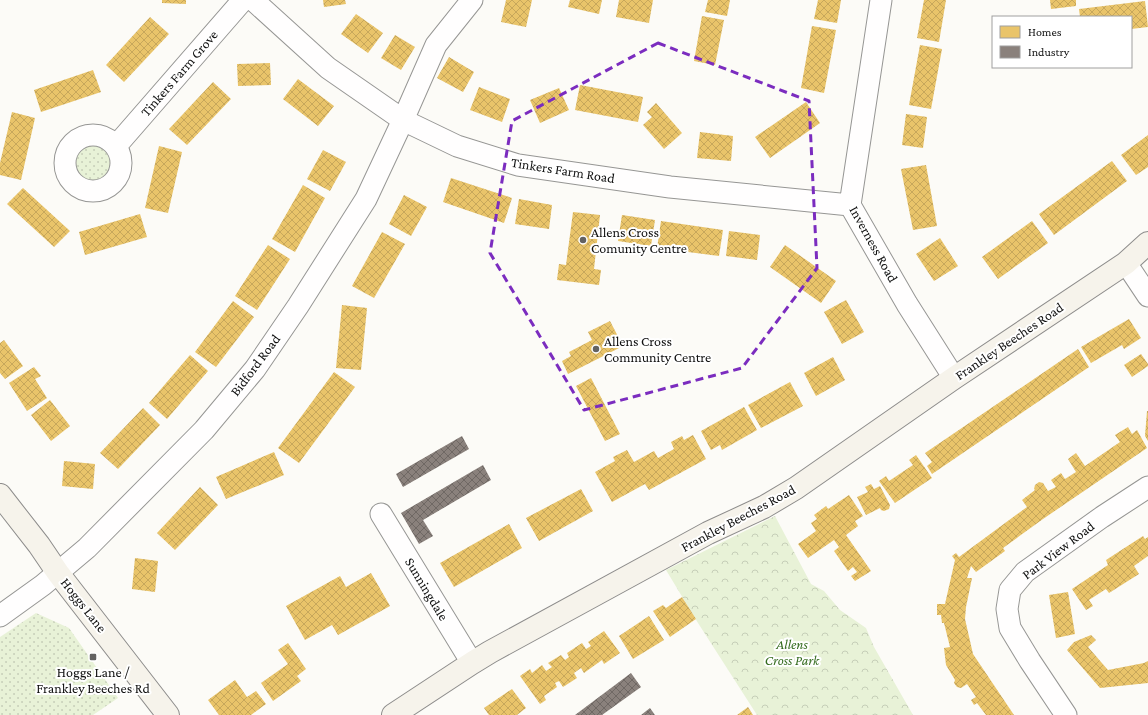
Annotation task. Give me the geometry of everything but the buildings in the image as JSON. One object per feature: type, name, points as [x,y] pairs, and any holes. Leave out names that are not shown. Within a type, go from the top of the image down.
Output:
[{"type":"street","name":"Tinkers Farm Grove","points":[[116,146],[243,0]]},
{"type":"street","name":"Tinkers Farm Road","points":[[253,0],[328,68],[403,120],[457,146],[518,165],[670,187],[850,205]]},
{"type":"street","name":"Bidford Road","points":[[0,616],[43,586],[87,548],[204,430],[255,369],[298,306],[366,199],[436,45],[472,0]]},
{"type":"street","name":"Inverness Road","points":[[881,0],[850,205],[907,304],[954,378]]},
{"type":"street","name":"Frankley Beeches Road","points":[[393,715],[472,663],[708,533],[764,507],[790,492],[954,378],[1126,263],[1148,243]]},
{"type":"street","points":[[1126,263],[1148,296]]},
{"type":"street","name":"Park View Road","points":[[1066,715],[1010,628],[1007,609],[1010,590],[1025,572],[1102,517],[1148,487]]},
{"type":"street","name":"Hoggs Lane","points":[[0,495],[39,545],[58,573],[168,715]]},
{"type":"street","name":"Sunningdale","points":[[381,514],[472,663]]},
{"type":"highlighted area","points":[[658,43],[809,101],[817,268],[742,368],[584,410],[490,253],[512,121]]},
{"type":"green space","points":[[89,143],[97,143],[104,146],[109,151],[112,162],[109,173],[104,178],[97,181],[89,181],[82,178],[77,173],[74,166],[74,158],[77,151],[82,146]]},
{"type":"green space","name":"Allens Cross Park","points":[[775,516],[811,584],[824,591],[840,610],[866,628],[874,647],[913,715],[757,715],[666,570]]},
{"type":"green space","points":[[36,613],[69,628],[118,698],[93,715],[0,715],[0,637]]},
{"type":"place","name":"Allens Cross Comunity Centre","points":[[583,240]]},
{"type":"place","name":"Allens Cross Community Centre","points":[[596,349]]},
{"type":"place","name":"Hoggs Lane / Frankley Beeches Rd","points":[[93,657]]}]
